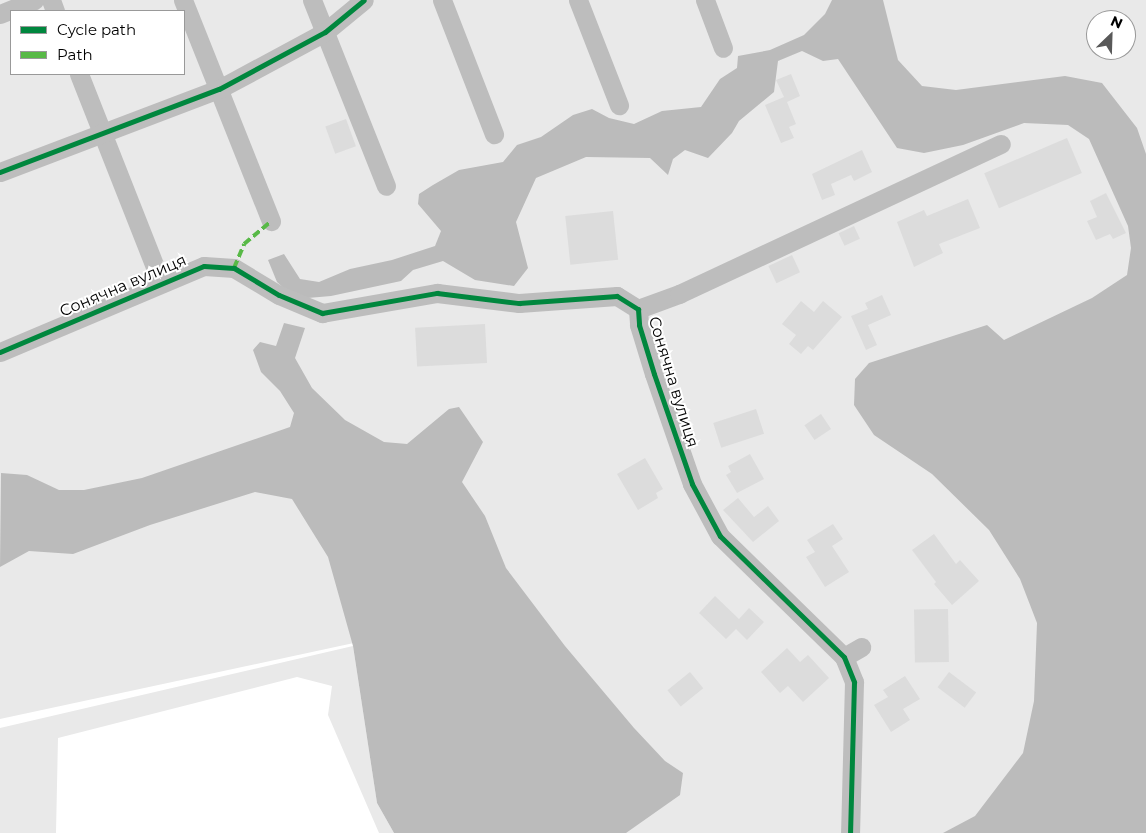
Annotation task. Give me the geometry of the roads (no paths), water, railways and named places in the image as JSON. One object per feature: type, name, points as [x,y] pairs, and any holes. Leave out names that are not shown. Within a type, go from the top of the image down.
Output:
[{"type":"street","points":[[0,14],[34,0]]},
{"type":"street","points":[[184,0],[271,221]]},
{"type":"street","points":[[312,0],[386,186]]},
{"type":"street","points":[[0,172],[219,89],[325,32],[364,0]]},
{"type":"street","points":[[442,0],[494,134]]},
{"type":"street","points":[[578,0],[619,105]]},
{"type":"street","points":[[705,0],[723,48]]},
{"type":"street","points":[[80,75],[161,282]]},
{"type":"street","name":"Сонячна вулиця","points":[[638,309],[679,294],[1001,144]]},
{"type":"street","name":"Сонячна вулиця","points":[[0,352],[161,282],[204,266],[234,268],[279,295],[322,313],[437,293],[519,303],[617,296],[638,309]]},
{"type":"street","name":"Сонячна вулиця","points":[[638,309],[639,325],[654,374],[692,484],[720,536],[844,657],[854,682],[850,833]]},
{"type":"street","points":[[844,657],[861,647]]}]
